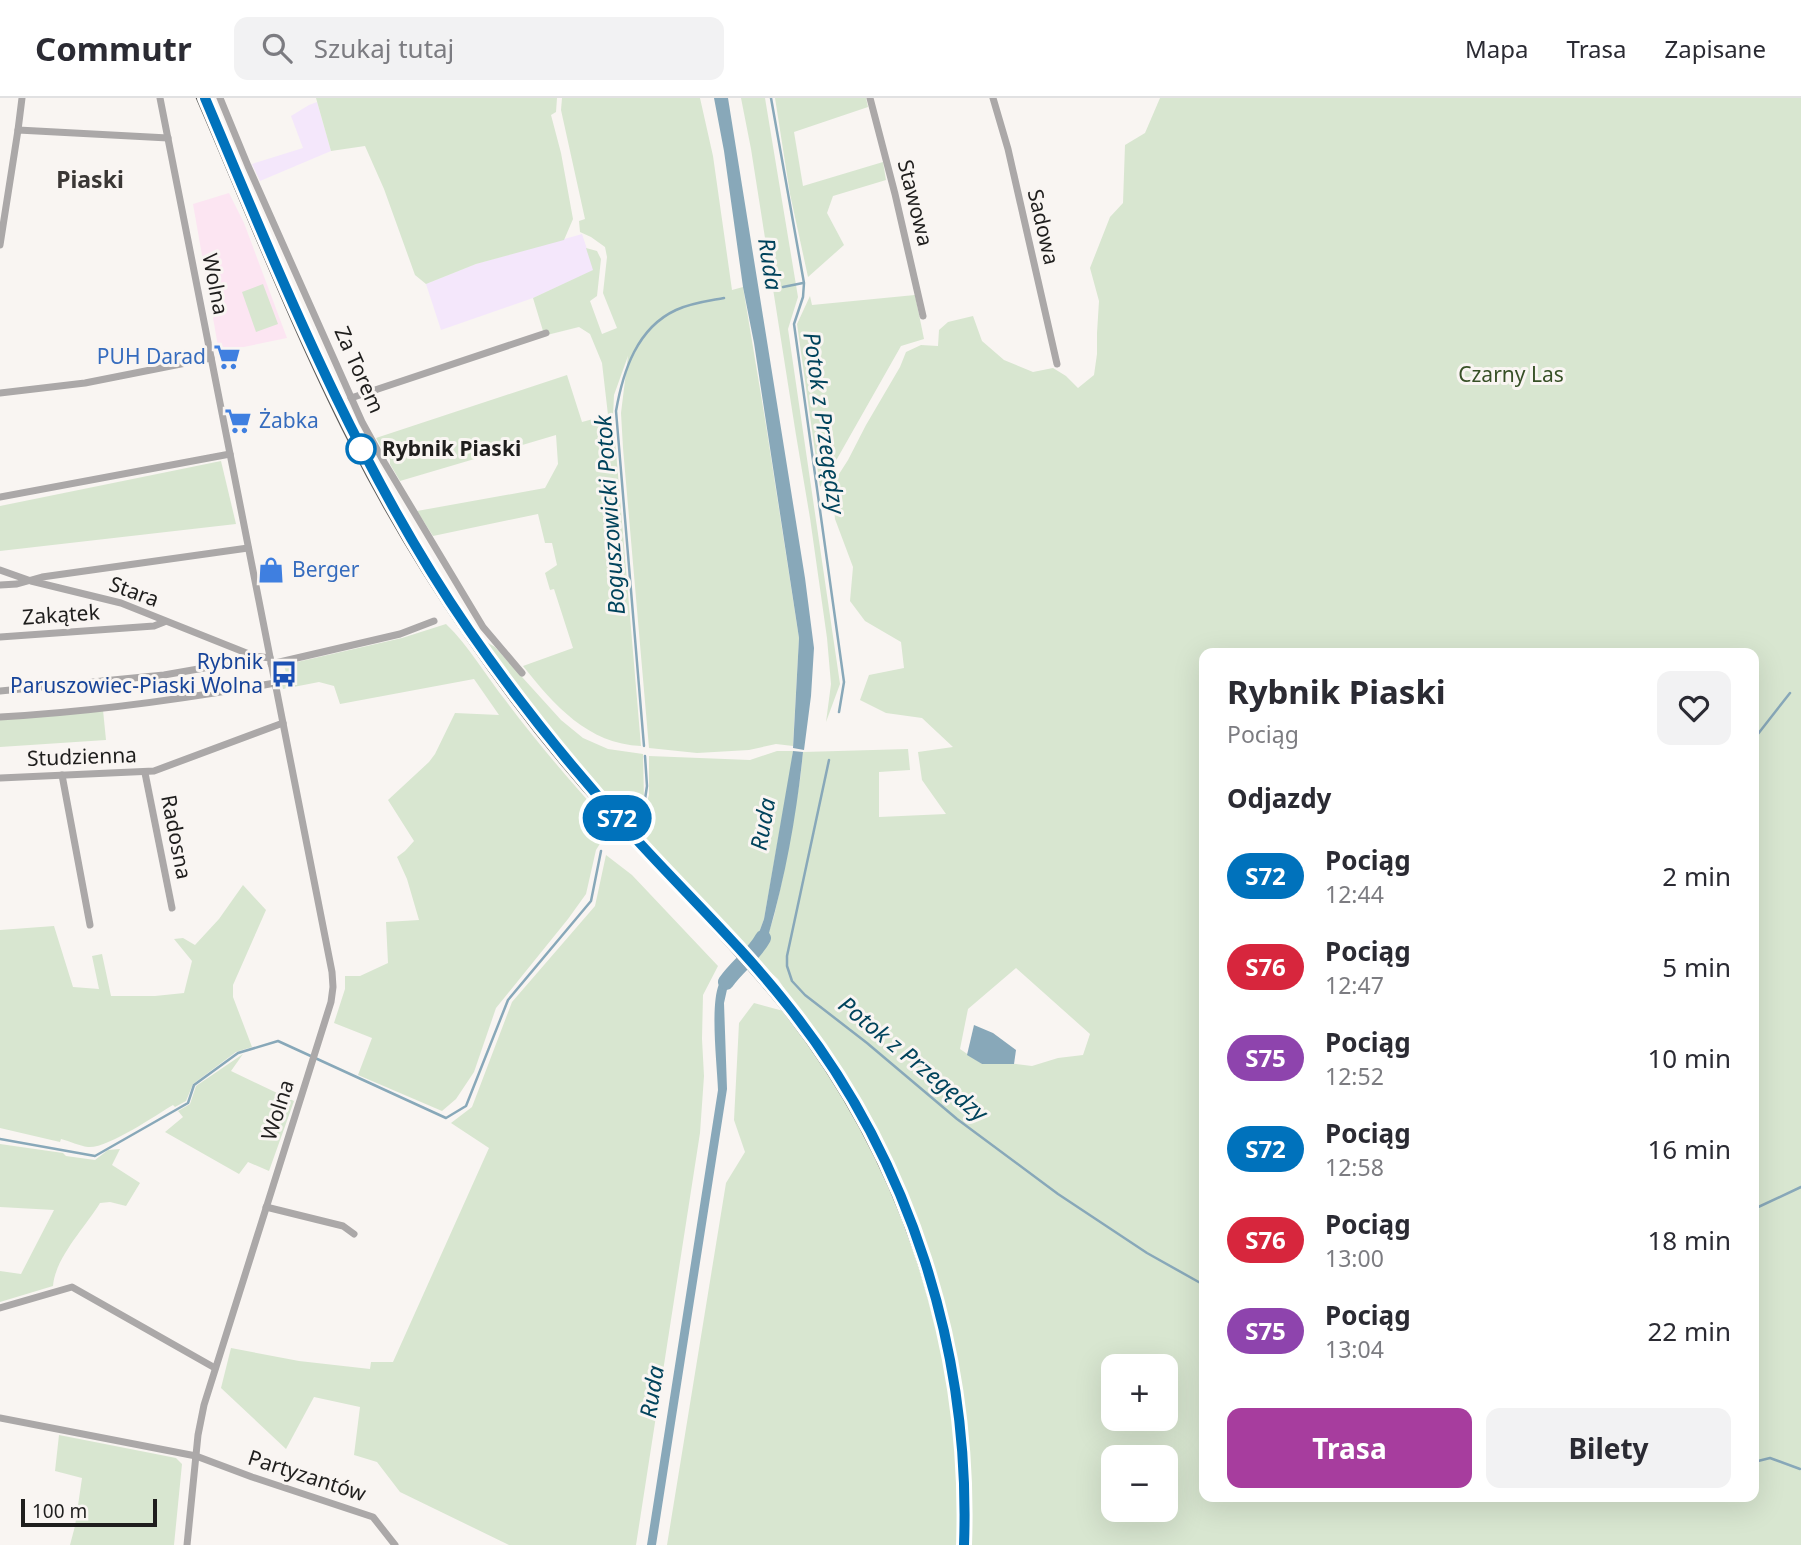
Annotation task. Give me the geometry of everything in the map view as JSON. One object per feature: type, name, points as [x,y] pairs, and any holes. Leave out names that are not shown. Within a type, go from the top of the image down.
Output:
[{"type":"street","points":[[0,245],[22,98]]},
{"type":"street","name":"Wolna","points":[[159,98],[333,980],[331,1002],[201,1416],[187,1545]]},
{"type":"street","name":"Za Torem","points":[[220,98],[362,422],[483,627],[522,673]]},
{"type":"street","name":"Stawowa","points":[[870,98],[916,279],[923,317]]},
{"type":"street","name":"Sadowa","points":[[993,98],[1008,149],[1057,364]]},
{"type":"street","points":[[18,130],[168,138]]},
{"type":"street","points":[[351,398],[546,333]]},
{"type":"street","points":[[0,393],[86,383],[211,358]]},
{"type":"street","points":[[0,497],[230,454]]},
{"type":"street","name":"Zakątek","points":[[0,585],[248,548]]},
{"type":"street","name":"Stara","points":[[0,570],[31,581],[121,603],[271,661]]},
{"type":"street","points":[[271,661],[400,634],[434,621]]},
{"type":"street","name":"Zakątek","points":[[0,637],[154,626],[165,622]]},
{"type":"street","name":"Stara","points":[[0,691],[164,675],[244,661],[254,656]]},
{"type":"street","points":[[0,717],[65,713],[148,703],[275,683]]},
{"type":"street","name":"Studzienna","points":[[0,778],[145,773],[283,723]]},
{"type":"street","name":"Radosna","points":[[145,773],[172,908]]},
{"type":"street","points":[[62,775],[90,925]]},
{"type":"street","points":[[266,1207],[343,1226],[354,1234]]},
{"type":"street","points":[[0,1308],[72,1287],[215,1368]]},
{"type":"street","name":"Partyzantów","points":[[0,1418],[196,1456],[373,1517],[395,1545]]},
{"type":"shaded area","points":[[317,102],[331,151],[260,181],[252,164],[303,148],[291,116]]},
{"type":"shaded area","points":[[229,193],[244,223],[287,338],[219,352],[193,204]]},
{"type":"shaded area","points":[[582,234],[594,270],[533,298],[441,330],[426,284],[476,264]]},
{"type":"green space","points":[[316,98],[557,98],[556,112],[551,115],[573,219],[564,240],[476,264],[426,284],[415,275],[384,189],[365,146],[331,151]]},
{"type":"green space","points":[[562,98],[700,98],[713,156],[732,290],[743,287],[799,638],[793,746],[776,744],[749,750],[697,753],[649,748],[621,413],[628,356],[614,395],[613,416],[641,746],[622,744],[605,738],[574,720],[547,695],[523,666],[573,648],[554,589],[550,590],[545,573],[557,565],[552,543],[545,543],[538,514],[433,536],[417,511],[545,488],[558,464],[556,435],[400,481],[376,438],[567,375],[582,422],[608,415],[602,363],[590,334],[579,327],[547,335],[543,331],[533,298],[593,270],[586,248],[597,251],[601,259],[597,296],[590,301],[602,334],[617,328],[603,293],[607,257],[605,247],[580,232],[579,221],[585,219],[561,110]]},
{"type":"green space","points":[[741,98],[765,98],[798,297],[788,329],[840,684],[826,722],[831,684],[827,638]]},
{"type":"green space","points":[[775,98],[866,98],[868,107],[794,132],[803,186],[883,162],[886,180],[833,196],[827,213],[844,245],[808,277],[790,194]]},
{"type":"green space","name":"Czarny Las","points":[[1160,98],[1801,98],[1801,1545],[667,1545],[726,1183],[745,1152],[734,1120],[739,1023],[754,1003],[802,1016],[778,979],[753,957],[766,941],[774,916],[803,752],[908,749],[910,770],[879,772],[879,817],[946,814],[922,780],[918,752],[953,747],[922,718],[886,713],[860,700],[869,675],[904,668],[901,642],[865,621],[850,601],[853,567],[835,519],[832,485],[906,352],[921,345],[938,346],[939,330],[948,322],[973,316],[982,341],[1004,360],[1033,372],[1053,368],[1078,388],[1094,375],[1099,301],[1090,268],[1110,217],[1123,203],[1125,145],[1145,133]],"holes":[[[1016,968],[1090,1034],[1083,1055],[1058,1058],[1032,1066],[982,1064],[960,1049],[968,1009]]]},
{"type":"green space","points":[[263,284],[278,324],[256,332],[242,292]]},
{"type":"green space","points":[[915,295],[924,339],[901,346],[820,487],[797,324],[810,296],[812,305]]},
{"type":"green space","points":[[221,461],[236,524],[0,551],[0,506]]},
{"type":"green space","points":[[446,624],[470,651],[544,749],[611,826],[596,850],[586,894],[496,1008],[474,1072],[456,1099],[442,1111],[358,1075],[372,1038],[334,1023],[345,989],[345,976],[360,976],[388,963],[386,922],[419,920],[407,879],[397,857],[414,841],[388,800],[429,762],[455,713],[499,715],[474,679],[340,704],[334,686],[319,682],[283,689],[281,683],[288,681],[284,665],[402,638]]},
{"type":"green space","points":[[481,639],[495,647],[561,720],[583,738],[608,749],[643,754],[644,799],[623,815],[553,734]]},
{"type":"green space","points":[[103,710],[106,740],[0,747],[0,720]]},
{"type":"green space","points":[[777,751],[793,751],[791,767],[764,919],[750,951],[743,947],[627,819],[647,801],[649,756],[750,760]]},
{"type":"green space","points":[[606,855],[632,875],[718,966],[703,995],[704,1076],[700,1133],[636,1545],[509,1545],[400,1492],[377,1462],[354,1455],[360,1407],[314,1397],[286,1449],[221,1388],[231,1348],[299,1361],[370,1369],[371,1362],[393,1362],[489,1148],[451,1123],[472,1107],[512,1002],[595,906]]},
{"type":"green space","points":[[243,885],[266,910],[233,985],[233,997],[252,1047],[236,1052],[193,1084],[186,1101],[175,1107],[173,1105],[107,1143],[88,1147],[61,1139],[60,1142],[0,1128],[0,930],[54,926],[73,987],[99,989],[92,956],[102,954],[111,996],[184,993],[192,961],[174,939],[183,938],[195,945],[219,919]]},
{"type":"green space","points":[[243,1054],[231,1071],[294,1101],[269,1171],[248,1162],[239,1174],[165,1132],[183,1117],[178,1111],[190,1104],[196,1086]]},
{"type":"green space","points":[[0,1144],[95,1160],[108,1150],[120,1149],[112,1165],[140,1183],[126,1206],[110,1202],[100,1203],[65,1253],[53,1286],[0,1302],[0,1271],[21,1274],[54,1210],[0,1207]]},
{"type":"green space","points":[[59,1435],[176,1458],[182,1464],[174,1545],[70,1545],[82,1478],[55,1471]]},
{"type":"water","points":[[714,98],[728,98],[805,578],[814,648],[804,750],[793,748],[799,638]]},
{"type":"water","points":[[793,751],[803,752],[790,843],[769,933],[753,957],[748,952],[764,919]]},
{"type":"water","points":[[737,962],[742,968],[728,985],[724,1003],[727,1089],[656,1545],[647,1545],[718,1090],[714,1020],[716,994],[719,984]]},
{"type":"water","points":[[974,1025],[993,1033],[1016,1050],[1014,1064],[982,1064],[967,1055]]},
{"type":"waterway","name":"Potok z Przegędzy","points":[[771,98],[804,283],[803,297],[794,324],[844,682],[839,712]]},
{"type":"waterway","name":"Boguszowicki Potok","points":[[783,287],[803,283]]},
{"type":"waterway","name":"Boguszowicki Potok","points":[[644,746],[616,411],[628,366],[634,352],[651,328],[676,310],[724,298]]},
{"type":"waterway","points":[[1759,733],[1790,693]]},
{"type":"waterway","name":"Boguszowicki Potok","points":[[630,813],[645,799],[645,756]]},
{"type":"waterway","name":"Potok z Przegędzy","points":[[829,760],[787,956],[792,981],[805,995],[957,1119],[1058,1194],[1147,1253],[1199,1282]]},
{"type":"waterway","points":[[603,842],[608,832]]},
{"type":"waterway","name":"Boguszowicki Potok","points":[[0,1139],[95,1156],[188,1103],[194,1085],[238,1053],[278,1041],[446,1118],[466,1106],[508,1000],[591,901],[601,851]]},
{"type":"waterway","name":"Ruda","points":[[726,982],[763,938]]},
{"type":"waterway","points":[[1759,1207],[1801,1187]]},
{"type":"waterway","name":"Potok z Przegędzy","points":[[1759,1461],[1770,1458],[1800,1469]]},
{"type":"railway","points":[[197,98],[329,401],[376,493],[435,590],[498,683],[569,772],[770,994],[815,1053],[854,1117],[888,1183],[915,1252],[936,1324],[950,1396],[958,1470],[958,1545]]},
{"type":"train","name":"S72","points":[[205,98],[343,414],[424,561],[512,690],[581,778],[790,1008],[829,1062],[869,1130],[902,1198],[915,1232],[945,1331],[958,1406],[964,1472],[964,1545]]},
{"type":"place","name":"PUH Darad","points":[[227,357]]},
{"type":"place","name":"Żabka","points":[[238,421]]},
{"type":"place","name":"Rybnik Piaski","points":[[361,449]]},
{"type":"place","name":"Berger","points":[[271,570]]},
{"type":"place","name":"Rybnik Paruszowiec-Piaski Wolna","points":[[284,674]]},
{"type":"district","name":"Piaski","points":[[90,180]]}]
